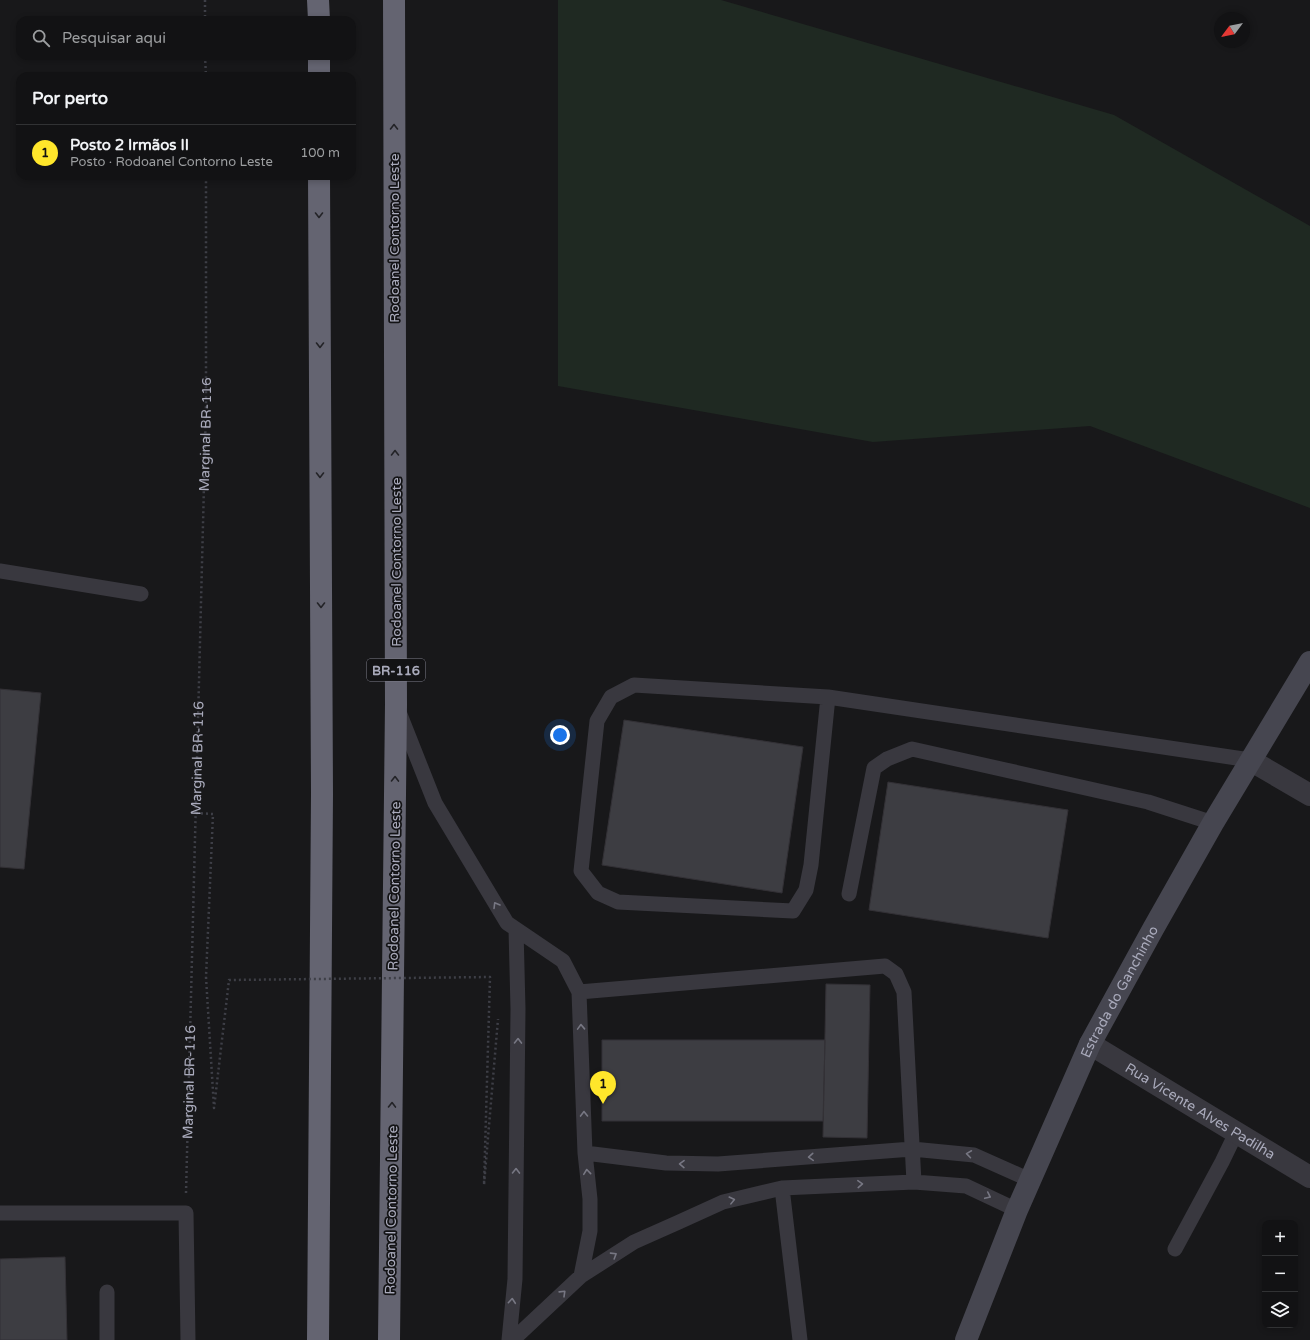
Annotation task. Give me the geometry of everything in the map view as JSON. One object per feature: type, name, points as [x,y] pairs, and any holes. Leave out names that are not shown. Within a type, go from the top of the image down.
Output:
[{"type":"highway","points":[[318,0],[318,16]]},
{"type":"highway","name":"Rodoanel Contorno Leste","points":[[389,1340],[396,704],[394,0]]},
{"type":"highway","points":[[319,60],[319,72]]},
{"type":"highway","points":[[318,1340],[322,794],[319,180]]},
{"type":"street","name":"Estrada do Ganchinho","points":[[966,1340],[1017,1210],[1090,1044],[1153,929],[1250,760],[1310,662]]},
{"type":"street","points":[[1250,760],[1310,795]]},
{"type":"street","name":"Rua Vicente Alves Padilha","points":[[1090,1044],[1310,1178]]},
{"type":"lane","points":[[0,571],[141,594]]},
{"type":"lane","points":[[828,697],[812,865],[806,890],[793,911],[618,902],[598,893],[581,871],[597,721],[611,697],[634,685],[828,697],[1250,760]]},
{"type":"lane","points":[[396,704],[435,804],[507,923],[563,961],[580,992],[585,1153],[590,1199],[590,1231],[581,1276]]},
{"type":"lane","points":[[849,894],[874,768],[887,758],[912,749],[1148,802],[1214,823]]},
{"type":"lane","points":[[509,1340],[515,1279],[518,1009],[516,929]]},
{"type":"lane","points":[[580,992],[885,966],[896,974],[904,992],[914,1182]]},
{"type":"lane","points":[[1175,1249],[1236,1133]]},
{"type":"lane","points":[[585,1153],[666,1163],[718,1164],[912,1149],[974,1154],[1030,1180]]},
{"type":"lane","points":[[515,1340],[518,1335],[581,1276],[634,1242],[724,1202],[782,1188],[914,1182],[966,1186],[1017,1210]]},
{"type":"lane","points":[[782,1188],[800,1340]]},
{"type":"lane","points":[[0,1213],[186,1213],[188,1340]]},
{"type":"lane","points":[[107,1292],[107,1340]]},
{"type":"path","points":[[205,0],[206,16]]},
{"type":"path","points":[[206,60],[206,72]]},
{"type":"path","name":"Marginal BR-116","points":[[186,1213],[206,406],[206,180]]},
{"type":"path","points":[[196,813],[213,814],[206,977],[214,1108],[229,980],[490,977],[484,1185],[498,1019]]},
{"type":"shaded area","points":[[558,0],[721,0],[1114,115],[1310,226],[1310,508],[1090,426],[873,442],[558,386]]},
{"type":"building","points":[[0,689],[41,693],[24,869],[0,867]]},
{"type":"building","points":[[624,720],[803,747],[782,893],[602,865]]},
{"type":"building","points":[[888,782],[1068,810],[1048,938],[869,910]]},
{"type":"building","points":[[826,984],[870,985],[867,1138],[823,1137]]},
{"type":"building","points":[[602,1040],[825,1040],[823,1121],[602,1121]]},
{"type":"building","points":[[65,1257],[67,1340],[0,1340],[0,1259]]},
{"type":"place","name":"Posto 2 Irmãos II","points":[[603,1104]]}]
